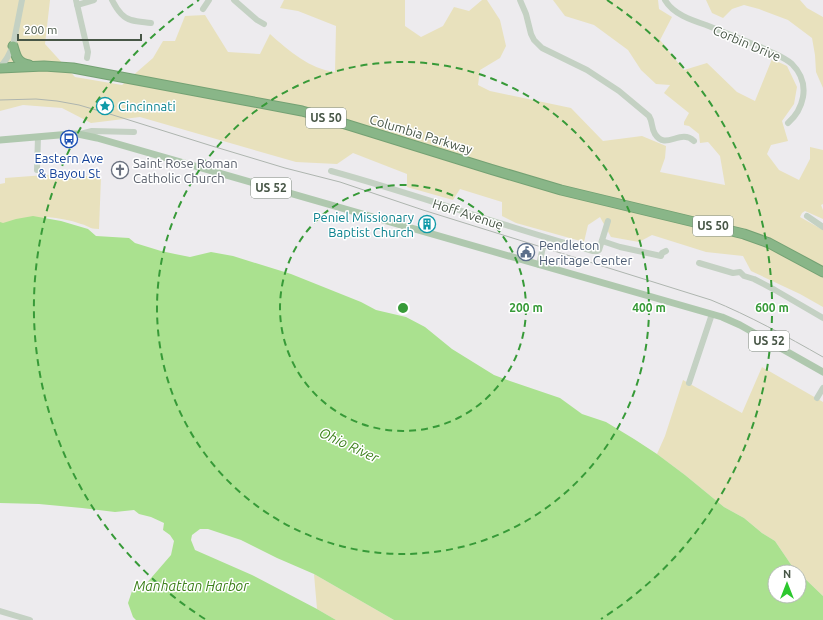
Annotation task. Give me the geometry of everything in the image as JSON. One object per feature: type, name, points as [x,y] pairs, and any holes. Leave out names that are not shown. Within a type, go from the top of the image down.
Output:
[{"type":"highway","points":[[13,46],[20,62],[26,65],[38,66]]},
{"type":"highway","name":"Columbia Parkway","points":[[0,68],[38,66],[73,68],[302,111],[490,170],[561,190],[744,234],[769,243],[823,272]]},
{"type":"main road","name":"US 52","points":[[0,140],[78,134],[97,138],[722,317],[740,325],[823,372]]},
{"type":"street","points":[[0,68],[13,46],[22,0]]},
{"type":"street","points":[[87,58],[88,52],[77,3],[94,0]]},
{"type":"street","points":[[112,0],[116,8],[126,18],[151,23]]},
{"type":"street","points":[[203,9],[209,0]]},
{"type":"street","points":[[234,0],[257,20],[264,24]]},
{"type":"street","points":[[520,0],[526,14],[531,34],[534,40],[542,48],[587,70],[634,103],[651,118],[653,132],[659,139],[667,141],[684,136],[691,138],[694,141]]},
{"type":"street","name":"Corbin Drive","points":[[666,0],[672,9],[677,12],[698,22],[747,41],[782,57],[791,64],[800,76],[803,83],[803,95],[798,113],[788,123]]},
{"type":"street","points":[[78,134],[92,131],[134,132]]},
{"type":"street","points":[[37,170],[38,137]]},
{"type":"street","name":"Hoff Avenue","points":[[331,171],[545,238],[595,252],[599,250],[602,242]]},
{"type":"street","points":[[807,216],[823,227]]},
{"type":"street","points":[[608,221],[602,242],[661,256],[662,252],[666,251]]},
{"type":"street","points":[[539,265],[545,238]]},
{"type":"street","points":[[699,263],[733,273],[740,272],[744,276],[754,279],[775,290],[823,318]]},
{"type":"street","points":[[689,383],[712,314]]},
{"type":"street","points":[[817,398],[823,388]]},
{"type":"street","points":[[0,611],[30,620]]},
{"type":"shaded area","points":[[0,0],[50,0],[45,44],[75,77],[122,85],[153,58],[163,41],[175,41],[185,16],[205,15],[228,52],[260,54],[270,34],[292,53],[308,63],[335,72],[336,26],[298,11],[280,8],[284,0],[405,0],[405,26],[421,37],[443,26],[454,7],[469,11],[482,0],[487,0],[500,20],[506,46],[500,58],[480,70],[478,85],[490,91],[571,108],[603,141],[642,136],[666,146],[665,158],[660,172],[725,185],[720,156],[708,142],[700,143],[699,134],[689,126],[684,125],[689,113],[664,93],[670,85],[656,84],[641,70],[628,50],[594,25],[565,16],[553,0],[658,0],[659,9],[672,17],[660,40],[684,70],[707,63],[737,92],[755,101],[772,59],[787,66],[797,87],[794,104],[782,121],[788,141],[771,145],[767,154],[779,170],[799,180],[810,159],[810,147],[823,150],[823,204],[821,205],[823,210],[823,219],[805,211],[800,217],[823,230],[823,307],[800,294],[751,271],[743,256],[706,252],[652,235],[639,242],[611,237],[600,217],[588,225],[584,242],[516,223],[502,216],[502,202],[460,189],[453,200],[407,187],[407,174],[353,153],[337,164],[296,162],[140,117],[91,123],[62,108],[23,105],[0,111]]},
{"type":"shaded area","points":[[706,0],[800,0],[807,8],[823,17],[823,88],[816,72],[812,38],[788,20],[744,5],[732,9],[723,18],[712,13]]},
{"type":"shaded area","points":[[59,174],[101,177],[99,229],[91,228],[69,220],[47,217],[46,230],[0,229],[0,184],[5,183],[5,178]]},
{"type":"shaded area","points":[[762,367],[823,402],[823,596],[807,581],[807,564],[791,564],[775,541],[762,533],[744,518],[724,507],[657,454],[665,436],[683,380],[742,413]]},
{"type":"shaded area","points":[[314,574],[394,620],[336,620],[317,609]]},
{"type":"water","points":[[33,216],[61,221],[88,229],[96,236],[129,238],[135,243],[161,251],[190,257],[211,252],[233,256],[291,274],[361,302],[376,310],[406,317],[425,327],[452,349],[494,375],[560,398],[582,414],[606,422],[657,454],[724,507],[744,518],[762,533],[775,541],[791,564],[767,564],[767,604],[807,604],[807,581],[823,596],[823,620],[394,620],[314,574],[241,540],[208,529],[200,529],[192,535],[191,540],[195,550],[252,575],[336,620],[136,620],[133,617],[128,603],[132,591],[145,585],[171,555],[174,541],[170,535],[163,530],[164,523],[151,517],[139,514],[134,510],[115,512],[39,504],[0,503],[0,222],[3,223]]},
{"type":"railway","points":[[0,100],[36,99],[79,105],[285,168],[340,182],[423,210],[711,300],[782,334],[823,357]]},
{"type":"place","name":"Cincinnati","points":[[105,106]]},
{"type":"place","name":"Eastern Ave & Bayou St","points":[[69,139]]},
{"type":"place","name":"Saint Rose Roman Catholic Church","points":[[120,170]]},
{"type":"place","name":"Peniel Missionary Baptist Church","points":[[427,224]]},
{"type":"place","name":"Pendleton Heritage Center","points":[[526,252]]},
{"type":"water label","name":"Ohio River","points":[[349,445]]},
{"type":"water label","name":"Manhattan Harbor","points":[[191,586]]}]
